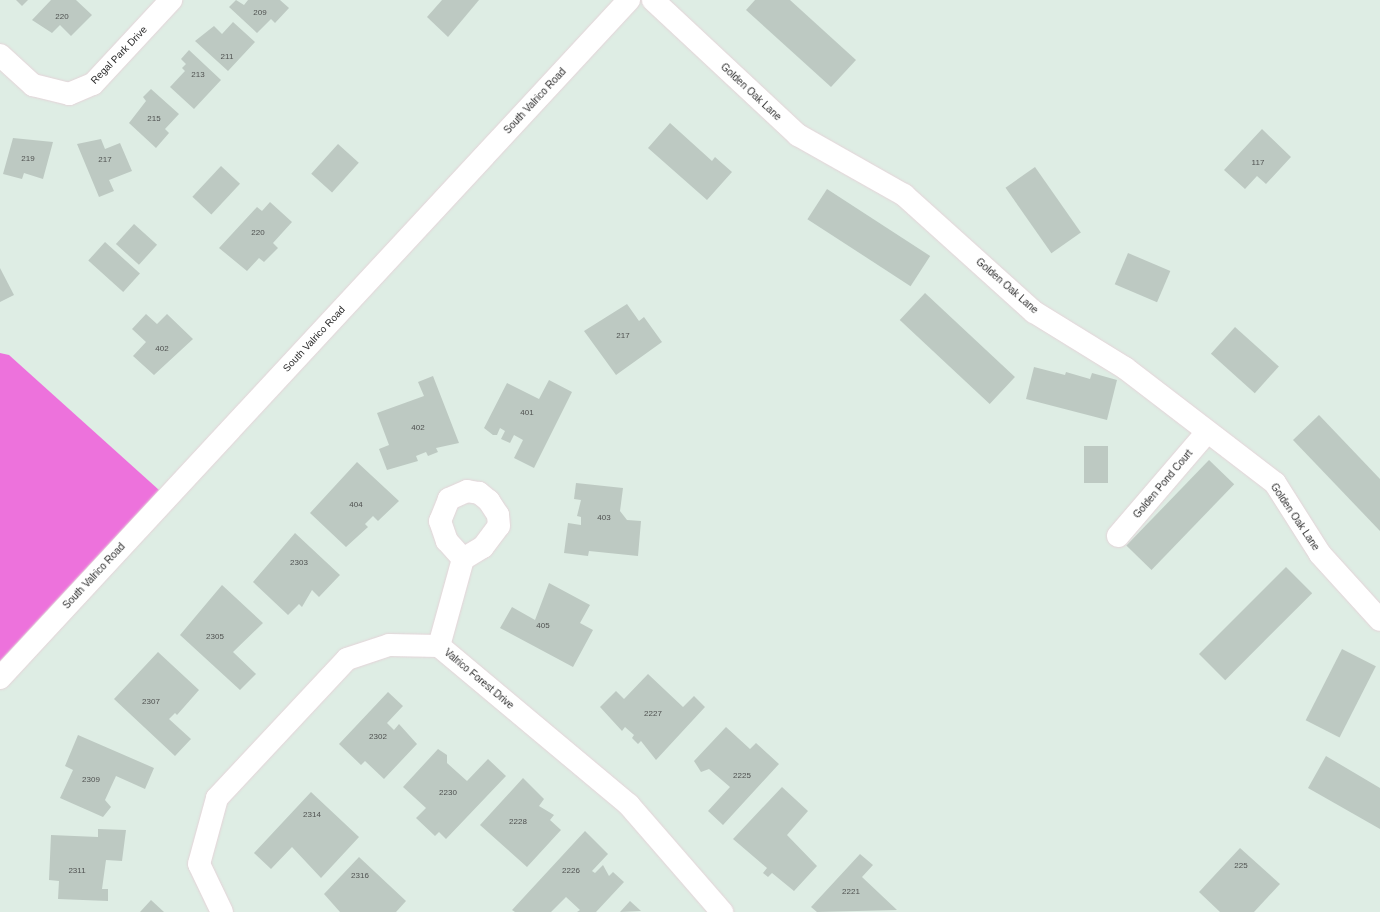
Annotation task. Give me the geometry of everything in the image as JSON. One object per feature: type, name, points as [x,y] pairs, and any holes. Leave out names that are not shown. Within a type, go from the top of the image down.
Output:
[{"type":"street","name":"Regal Park Drive","points":[[0,55],[33,85],[69,94],[93,84],[171,0]]},
{"type":"street","name":"South Valrico Road","points":[[0,678],[629,0]]},
{"type":"street","name":"Golden Oak Lane","points":[[653,0],[798,135],[904,195],[1034,312],[1125,368],[1275,483],[1320,554],[1380,620]]},
{"type":"street","name":"Golden Pond Court","points":[[1118,536],[1207,432]]},
{"type":"street","points":[[439,646],[463,559]]},
{"type":"street","name":"Valrico Forest Drive","points":[[222,912],[199,864],[217,798],[347,659],[389,645],[439,646],[629,805],[722,912]]},
{"type":"shaded area","points":[[0,353],[9,355],[159,490],[0,661]]},
{"type":"building","points":[[16,0],[28,0],[22,6]]},
{"type":"building","points":[[51,0],[76,0],[92,15],[71,36],[60,25],[52,33],[32,20]]},
{"type":"building","points":[[236,0],[244,5],[248,0],[280,0],[289,8],[275,23],[271,19],[257,33],[229,7]]},
{"type":"building","points":[[442,0],[479,0],[448,37],[427,17]]},
{"type":"building","points":[[755,0],[790,0],[856,60],[831,87],[746,10]]},
{"type":"building","points":[[233,22],[255,42],[228,71],[195,41],[214,26],[222,34]]},
{"type":"building","points":[[189,50],[221,80],[194,109],[170,87],[185,71],[182,68],[186,64],[181,59]]},
{"type":"building","points":[[151,89],[179,114],[165,129],[169,133],[156,148],[129,123],[146,101],[143,97]]},
{"type":"building","points":[[670,123],[712,161],[715,157],[732,172],[707,200],[648,148]]},
{"type":"building","points":[[1262,129],[1291,157],[1266,184],[1257,176],[1245,189],[1224,170]]},
{"type":"building","points":[[13,138],[53,142],[43,179],[24,173],[22,179],[3,174]]},
{"type":"building","points":[[101,139],[105,149],[120,143],[132,171],[109,180],[114,191],[99,197],[77,144]]},
{"type":"building","points":[[338,144],[359,163],[332,192],[311,174]]},
{"type":"building","points":[[221,166],[240,184],[211,214],[192,197]]},
{"type":"building","points":[[1035,167],[1081,233],[1051,253],[1006,188]]},
{"type":"building","points":[[827,189],[930,256],[911,286],[807,219]]},
{"type":"building","points":[[270,202],[292,222],[273,243],[278,248],[264,262],[259,258],[247,271],[219,248],[257,207],[262,211]]},
{"type":"building","points":[[134,224],[157,245],[139,265],[116,244]]},
{"type":"building","points":[[105,242],[140,273],[123,292],[88,261]]},
{"type":"building","points":[[1128,253],[1170,271],[1157,302],[1115,284]]},
{"type":"building","points":[[0,268],[14,295],[0,302]]},
{"type":"building","points":[[925,293],[1015,377],[990,404],[900,320]]},
{"type":"building","points":[[627,304],[639,321],[644,317],[662,342],[616,375],[584,331]]},
{"type":"building","points":[[146,314],[157,324],[167,314],[193,339],[154,375],[133,356],[146,342],[132,329]]},
{"type":"building","points":[[1235,327],[1279,366],[1255,393],[1211,354]]},
{"type":"building","points":[[1034,367],[1065,375],[1066,372],[1090,379],[1092,373],[1117,380],[1107,420],[1026,399]]},
{"type":"building","points":[[433,376],[459,443],[436,448],[438,452],[428,456],[426,452],[416,456],[418,461],[387,470],[379,449],[389,445],[377,413],[424,396],[418,382]]},
{"type":"building","points":[[549,380],[572,392],[534,468],[514,458],[523,440],[514,435],[510,443],[501,439],[505,431],[500,428],[497,435],[493,435],[484,428],[507,383],[539,399]]},
{"type":"building","points":[[1319,415],[1380,479],[1380,531],[1293,440]]},
{"type":"building","points":[[1084,446],[1108,446],[1108,483],[1084,483]]},
{"type":"building","points":[[1209,460],[1234,484],[1152,570],[1126,546]]},
{"type":"building","points":[[357,462],[399,501],[378,521],[373,516],[365,524],[368,527],[346,547],[310,513]]},
{"type":"building","points":[[576,483],[623,488],[620,511],[627,520],[641,521],[638,556],[589,551],[588,556],[564,553],[568,523],[581,525],[581,517],[577,516],[581,500],[574,499]]},
{"type":"building","points":[[295,533],[340,575],[319,597],[312,590],[302,607],[299,604],[288,615],[253,582]]},
{"type":"building","points":[[1286,567],[1312,593],[1225,680],[1199,654]]},
{"type":"building","points":[[549,583],[590,605],[580,623],[593,630],[573,667],[500,628],[512,607],[535,620]]},
{"type":"building","points":[[222,585],[263,623],[233,652],[256,674],[240,690],[180,635]]},
{"type":"building","points":[[1342,649],[1376,666],[1340,738],[1306,720]]},
{"type":"building","points":[[158,652],[199,690],[177,715],[175,713],[169,719],[191,739],[175,756],[114,699]]},
{"type":"building","points":[[648,674],[683,707],[694,696],[705,707],[656,760],[641,741],[638,744],[632,738],[634,735],[625,727],[622,731],[600,707],[616,691],[624,699]]},
{"type":"building","points":[[388,692],[403,706],[387,723],[394,730],[399,724],[417,744],[384,779],[365,761],[361,765],[339,744]]},
{"type":"building","points":[[726,727],[750,749],[756,743],[779,764],[723,825],[708,811],[730,787],[709,769],[701,772],[694,761]]},
{"type":"building","points":[[78,735],[154,768],[145,789],[116,776],[105,800],[111,807],[103,817],[60,798],[73,770],[65,766]]},
{"type":"building","points":[[438,749],[447,755],[447,763],[467,781],[488,759],[506,776],[446,839],[439,832],[435,836],[416,818],[426,808],[403,787]]},
{"type":"building","points":[[1326,756],[1380,788],[1380,829],[1308,788]]},
{"type":"building","points":[[523,778],[544,799],[539,806],[554,815],[550,820],[561,830],[527,867],[480,825]]},
{"type":"building","points":[[782,787],[808,811],[787,835],[817,866],[794,891],[772,873],[768,877],[763,873],[767,868],[733,839]]},
{"type":"building","points":[[311,792],[359,837],[321,878],[292,847],[271,869],[254,853]]},
{"type":"building","points":[[98,829],[126,830],[122,861],[106,860],[102,889],[108,889],[108,901],[58,899],[59,881],[49,880],[51,835],[98,837]]},
{"type":"building","points":[[585,831],[608,854],[592,871],[595,873],[603,865],[609,876],[613,872],[624,882],[596,912],[577,912],[580,910],[566,897],[551,912],[515,912],[512,910]]},
{"type":"building","points":[[1240,848],[1280,884],[1254,912],[1220,912],[1199,892]]},
{"type":"building","points":[[860,854],[873,865],[862,877],[897,910],[817,912],[811,907]]},
{"type":"building","points":[[359,857],[406,901],[396,912],[340,912],[324,894]]},
{"type":"building","points":[[151,900],[164,912],[140,912]]},
{"type":"building","points":[[630,901],[641,911],[620,912]]}]
